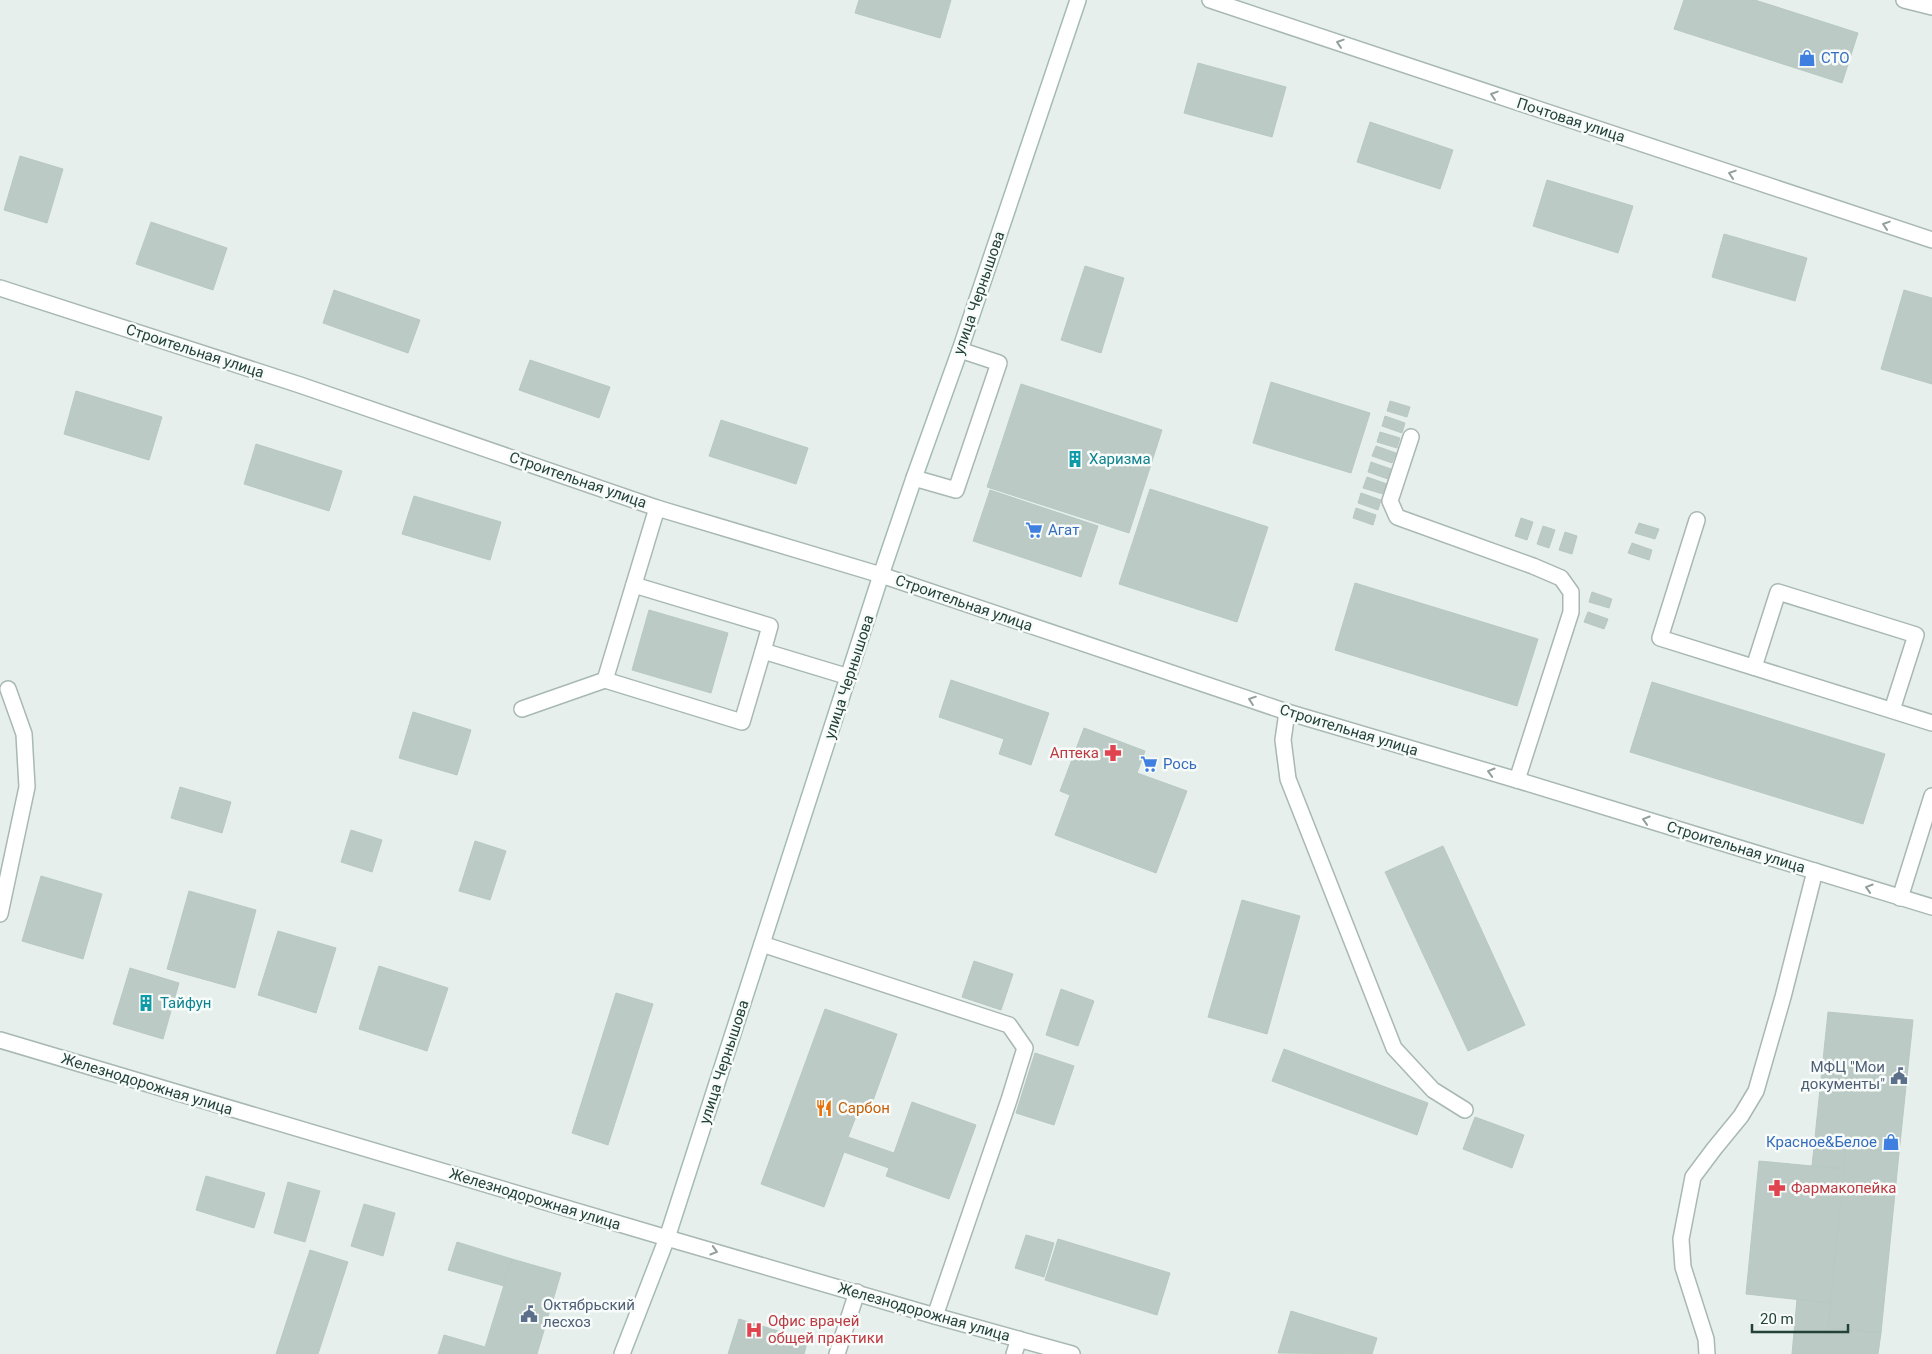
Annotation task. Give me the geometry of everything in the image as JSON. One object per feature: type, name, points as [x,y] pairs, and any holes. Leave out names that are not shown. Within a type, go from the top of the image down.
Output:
[{"type":"street","name":"улица Чернышова","points":[[622,1354],[667,1238],[881,576],[960,350],[1078,0]]},
{"type":"street","name":"Почтовая улица","points":[[1210,0],[1932,240]]},
{"type":"street","points":[[1904,0],[1932,7]]},
{"type":"street","name":"Строительная улица","points":[[0,288],[300,385],[657,508],[881,576],[1287,712],[1932,907]]},
{"type":"street","points":[[914,478],[956,490],[999,363],[960,350]]},
{"type":"street","points":[[1411,437],[1390,501],[1397,517],[1561,578],[1571,592],[1571,612],[1517,780]]},
{"type":"street","points":[[605,680],[657,508]]},
{"type":"street","points":[[1697,520],[1660,638],[1932,723]]},
{"type":"street","points":[[522,709],[605,680],[742,722],[770,626],[634,586]]},
{"type":"street","points":[[1754,667],[1778,592],[1916,635],[1892,710]]},
{"type":"street","points":[[763,651],[849,677]]},
{"type":"street","points":[[0,914],[27,787],[24,734],[8,689]]},
{"type":"street","points":[[1287,712],[1282,740],[1288,779],[1394,1048],[1433,1090],[1465,1110]]},
{"type":"street","points":[[1900,898],[1932,796]]},
{"type":"street","points":[[1707,1354],[1706,1339],[1683,1267],[1681,1239],[1693,1177],[1741,1116],[1756,1091],[1783,997],[1815,871]]},
{"type":"street","points":[[762,944],[1009,1025],[1025,1048],[935,1316]]},
{"type":"street","name":"Железнодорожная улица","points":[[0,1040],[667,1238],[1072,1354]]},
{"type":"street","points":[[837,1354],[857,1292]]},
{"type":"street","points":[[1014,1354],[1019,1339]]},
{"type":"building","points":[[859,0],[951,0],[940,38],[855,13]]},
{"type":"building","name":"СТО","points":[[1684,0],[1755,0],[1858,33],[1842,83],[1674,29]]},
{"type":"building","points":[[1198,63],[1286,87],[1272,137],[1184,113]]},
{"type":"building","points":[[1370,122],[1453,150],[1440,189],[1357,162]]},
{"type":"building","points":[[20,156],[63,169],[47,223],[4,210]]},
{"type":"building","points":[[1547,180],[1633,206],[1618,253],[1533,226]]},
{"type":"building","points":[[151,222],[227,248],[213,290],[136,264]]},
{"type":"building","points":[[1724,234],[1807,258],[1795,301],[1712,277]]},
{"type":"building","points":[[1085,266],[1124,278],[1101,353],[1061,340]]},
{"type":"building","points":[[334,290],[420,320],[408,353],[323,323]]},
{"type":"building","points":[[1904,290],[1932,298],[1932,384],[1881,369]]},
{"type":"building","points":[[530,360],[610,387],[599,418],[519,390]]},
{"type":"building","points":[[1271,382],[1370,413],[1351,473],[1253,443]]},
{"type":"building","name":"Харизма","points":[[1021,384],[1162,430],[1129,533],[987,487]]},
{"type":"building","points":[[76,391],[162,417],[149,460],[64,434]]},
{"type":"building","points":[[1390,401],[1410,407],[1407,417],[1387,411]]},
{"type":"building","points":[[1385,416],[1405,423],[1402,433],[1382,426]]},
{"type":"building","points":[[721,420],[808,448],[796,484],[709,456]]},
{"type":"building","points":[[1380,432],[1400,438],[1397,448],[1377,442]]},
{"type":"building","points":[[256,444],[342,471],[329,511],[244,484]]},
{"type":"building","points":[[1376,446],[1396,453],[1392,463],[1372,456]]},
{"type":"building","points":[[1371,462],[1391,469],[1388,479],[1368,472]]},
{"type":"building","points":[[1367,477],[1387,484],[1383,494],[1363,488]]},
{"type":"building","points":[[1150,489],[1268,527],[1237,622],[1119,584]]},
{"type":"building","points":[[990,490],[1098,526],[1081,577],[973,541]]},
{"type":"building","points":[[1361,493],[1381,500],[1378,510],[1358,503]]},
{"type":"building","points":[[414,496],[501,522],[490,560],[402,534]]},
{"type":"building","points":[[1356,508],[1376,515],[1373,525],[1353,518]]},
{"type":"building","points":[[1521,518],[1533,522],[1527,540],[1515,536]]},
{"type":"building","points":[[1639,523],[1659,529],[1655,539],[1635,533]]},
{"type":"building","points":[[1543,526],[1555,530],[1549,548],[1537,544]]},
{"type":"building","points":[[1565,532],[1577,536],[1572,554],[1559,550]]},
{"type":"building","points":[[1632,543],[1652,550],[1649,560],[1628,553]]},
{"type":"building","points":[[1355,583],[1538,639],[1517,706],[1335,650]]},
{"type":"building","points":[[1592,592],[1612,599],[1609,608],[1589,602]]},
{"type":"building","points":[[649,610],[728,633],[711,693],[632,670]]},
{"type":"building","points":[[1588,612],[1608,619],[1604,629],[1584,622]]},
{"type":"building","points":[[951,680],[1049,713],[1031,765],[999,754],[1004,739],[939,717]]},
{"type":"building","points":[[1652,682],[1885,754],[1863,824],[1630,752]]},
{"type":"building","points":[[413,712],[471,730],[457,775],[399,758]]},
{"type":"building","points":[[1084,728],[1145,751],[1137,773],[1187,791],[1156,873],[1055,835],[1070,795],[1060,791]]},
{"type":"building","points":[[180,787],[231,802],[222,833],[171,818]]},
{"type":"building","points":[[351,830],[382,840],[372,872],[341,862]]},
{"type":"building","points":[[475,841],[506,851],[490,900],[459,891]]},
{"type":"building","points":[[1443,846],[1525,1025],[1468,1051],[1385,872]]},
{"type":"building","points":[[41,876],[102,894],[83,959],[22,941]]},
{"type":"building","points":[[189,891],[256,910],[235,988],[167,969]]},
{"type":"building","points":[[1242,900],[1300,916],[1267,1034],[1208,1017]]},
{"type":"building","points":[[278,931],[336,948],[316,1013],[258,995]]},
{"type":"building","points":[[974,961],[1013,974],[1001,1010],[962,997]]},
{"type":"building","points":[[379,966],[448,988],[427,1051],[359,1029]]},
{"type":"building","name":"Тайфун","points":[[130,968],[179,983],[163,1039],[113,1024]]},
{"type":"building","points":[[1061,989],[1094,1001],[1078,1046],[1046,1035]]},
{"type":"building","points":[[616,993],[653,1004],[608,1145],[572,1133]]},
{"type":"building","name":"Сарбон","points":[[825,1009],[897,1034],[870,1109],[860,1106],[848,1137],[894,1153],[912,1102],[976,1125],[949,1199],[886,1176],[889,1168],[844,1152],[824,1207],[761,1184]]},
{"type":"building","points":[[1828,1012],[1913,1020],[1899,1153],[1846,1147],[1844,1169],[1812,1166]]},
{"type":"building","points":[[1284,1049],[1428,1103],[1417,1135],[1272,1081]]},
{"type":"building","points":[[1035,1053],[1074,1066],[1054,1125],[1016,1113]]},
{"type":"building","points":[[1475,1117],[1524,1135],[1512,1168],[1463,1149]]},
{"type":"building","points":[[1846,1147],[1899,1153],[1881,1333],[1828,1328]]},
{"type":"building","points":[[1759,1161],[1844,1169],[1830,1303],[1746,1294]]},
{"type":"building","points":[[206,1176],[265,1193],[254,1228],[196,1210]]},
{"type":"building","points":[[288,1182],[320,1191],[305,1242],[274,1233]]},
{"type":"building","points":[[364,1204],[395,1213],[383,1256],[351,1246]]},
{"type":"building","points":[[1026,1235],[1054,1243],[1044,1277],[1015,1268]]},
{"type":"building","points":[[1058,1239],[1170,1273],[1157,1315],[1045,1280]]},
{"type":"building","points":[[457,1242],[512,1259],[504,1286],[448,1270]]},
{"type":"building","points":[[310,1250],[348,1262],[318,1354],[276,1354]]},
{"type":"building","points":[[512,1259],[561,1273],[537,1354],[438,1354],[444,1335],[485,1347]]},
{"type":"building","points":[[1797,1299],[1830,1303],[1828,1328],[1881,1333],[1878,1354],[1792,1354]]},
{"type":"building","points":[[1291,1311],[1377,1338],[1372,1354],[1278,1353]]},
{"type":"building","name":"Офис врачей общей практики","points":[[739,1319],[808,1340],[804,1354],[728,1354]]},
{"type":"place","name":"СТО","points":[[1807,58]]},
{"type":"place","name":"Харизма","points":[[1075,459]]},
{"type":"place","name":"Агат","points":[[1034,530]]},
{"type":"place","name":"Аптека","points":[[1113,753]]},
{"type":"place","name":"Рось","points":[[1149,764]]},
{"type":"place","name":"Тайфун","points":[[146,1003]]},
{"type":"place","name":"МФЦ \"Мои документы\"","points":[[1899,1076]]},
{"type":"place","name":"Сарбон","points":[[824,1108]]},
{"type":"place","name":"Красное&Белое","points":[[1891,1142]]},
{"type":"place","name":"Фармакопейка","points":[[1777,1188]]},
{"type":"place","name":"Октябрьский лесхоз","points":[[529,1314]]},
{"type":"place","name":"Офис врачей общей практики","points":[[754,1330]]}]
